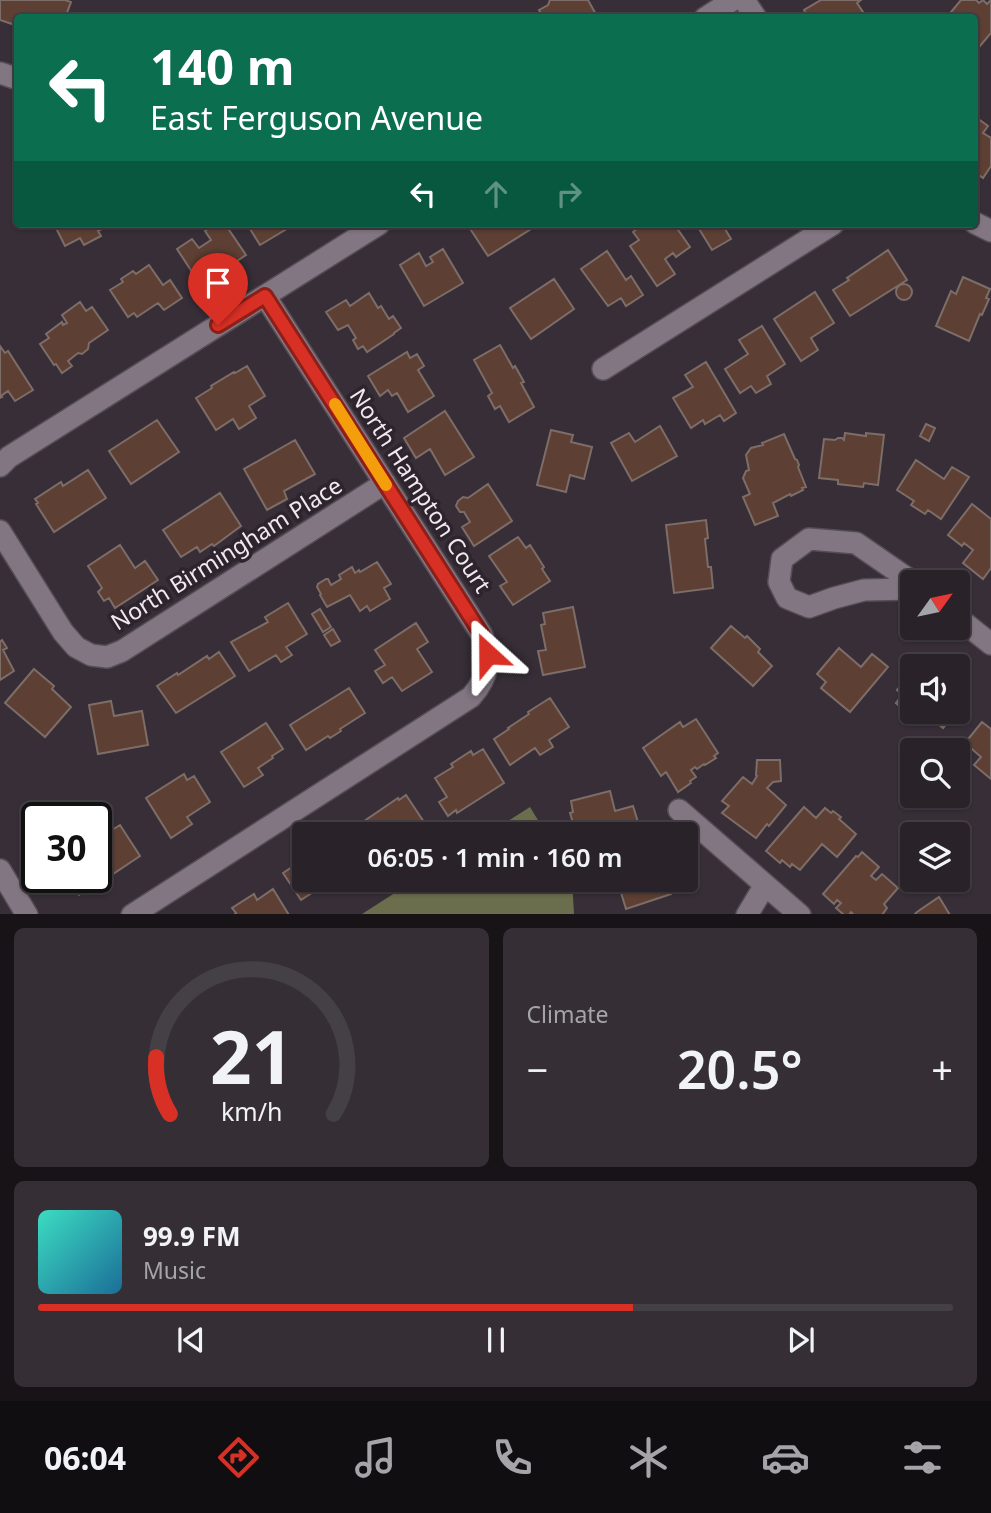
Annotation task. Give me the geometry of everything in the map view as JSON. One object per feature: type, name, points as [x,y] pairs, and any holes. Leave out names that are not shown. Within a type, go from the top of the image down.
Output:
[{"type":"street","points":[[711,14],[733,0]]},
{"type":"street","points":[[0,466],[9,457],[373,228]]},
{"type":"street","points":[[603,369],[827,228]]},
{"type":"street","name":"North Hampton Court","points":[[134,914],[471,697],[481,685],[487,671],[488,654],[482,635],[265,296]]},
{"type":"street","name":"North Birmingham Place","points":[[0,531],[63,632],[76,647],[91,655],[107,657],[122,651],[385,483]]},
{"type":"street","points":[[900,573],[856,543],[809,538],[782,559],[779,582],[787,598],[809,607],[864,590],[900,589]]},
{"type":"street","points":[[970,628],[991,645]]},
{"type":"street","points":[[679,810],[799,914]]},
{"type":"street","points":[[0,870],[26,914]]},
{"type":"street","points":[[748,914],[765,886]]},
{"type":"green space","points":[[530,807],[539,822],[506,822]]},
{"type":"green space","points":[[396,892],[573,892],[574,914],[362,914]]},
{"type":"building","points":[[0,0],[71,2],[66,14],[14,14],[14,25],[0,20]]},
{"type":"building","points":[[550,0],[588,0],[596,14],[542,14],[539,10],[548,5]]},
{"type":"building","points":[[821,0],[861,0],[857,3],[864,14],[806,14],[804,10]]},
{"type":"building","points":[[961,0],[976,0],[979,3],[983,0],[987,4],[991,0],[991,33],[978,48],[978,14],[949,14]]},
{"type":"building","points":[[978,119],[988,126],[983,133],[991,138],[991,166],[983,178],[978,174]]},
{"type":"building","points":[[56,228],[104,228],[98,231],[101,236],[84,245],[80,238],[65,246]]},
{"type":"building","points":[[210,228],[228,228],[246,255],[228,267],[221,257],[211,264],[217,273],[200,284],[177,249],[192,239],[199,248],[211,240],[205,231]]},
{"type":"building","points":[[249,228],[288,228],[260,245]]},
{"type":"building","points":[[470,228],[533,228],[488,256]]},
{"type":"building","points":[[638,228],[677,228],[690,247],[676,257],[673,253],[665,259],[675,274],[657,286],[630,246],[639,240],[633,232]]},
{"type":"building","points":[[698,228],[724,228],[731,239],[712,250]]},
{"type":"building","points":[[443,249],[463,283],[424,306],[400,265],[419,253],[426,266],[433,262],[430,257]]},
{"type":"building","points":[[888,250],[907,280],[850,316],[833,290]]},
{"type":"building","points":[[607,251],[626,280],[631,276],[643,295],[626,306],[621,298],[608,306],[581,269]]},
{"type":"building","points":[[149,265],[163,285],[170,280],[182,298],[164,310],[158,303],[137,317],[134,313],[128,317],[110,290],[123,282],[121,279],[133,271],[136,274]]},
{"type":"building","points":[[963,277],[990,289],[986,298],[989,299],[969,341],[936,326],[951,291],[956,294]]},
{"type":"building","points":[[554,279],[574,309],[531,339],[510,308]]},
{"type":"building","points":[[901,284],[907,284],[912,292],[910,298],[901,300],[896,295],[896,289]]},
{"type":"building","points":[[815,292],[834,323],[811,338],[818,350],[801,361],[774,319]]},
{"type":"building","points":[[369,293],[378,308],[381,306],[389,319],[393,316],[401,328],[367,352],[363,346],[358,349],[353,340],[356,338],[348,325],[338,330],[326,312],[346,300],[350,306]]},
{"type":"building","points":[[80,302],[86,311],[92,307],[108,330],[89,343],[88,349],[82,354],[78,353],[68,361],[72,366],[62,373],[40,344],[49,338],[46,334],[62,322],[63,325],[67,323],[62,315]]},
{"type":"building","points":[[762,326],[785,364],[767,376],[771,384],[756,393],[751,386],[740,393],[725,369],[748,354],[739,340]]},
{"type":"building","points":[[500,345],[524,382],[521,383],[534,407],[509,422],[500,406],[495,409],[488,396],[492,393],[474,360]]},
{"type":"building","points":[[0,346],[5,353],[8,351],[33,390],[15,401],[8,391],[0,398]]},
{"type":"building","points":[[407,352],[410,358],[417,354],[424,366],[418,370],[434,396],[408,412],[397,393],[392,396],[388,390],[380,396],[368,376]]},
{"type":"building","points":[[706,362],[736,413],[724,421],[720,415],[705,424],[703,420],[691,428],[673,398],[693,387],[685,375]]},
{"type":"building","points":[[247,366],[265,396],[249,406],[256,418],[239,429],[233,419],[216,430],[196,398],[212,388],[211,386]]},
{"type":"building","points":[[445,411],[474,457],[445,475],[430,449],[416,458],[404,438]]},
{"type":"building","points":[[157,420],[179,452],[131,484],[109,451]]},
{"type":"building","points":[[926,424],[935,428],[929,441],[920,436]]},
{"type":"building","points":[[660,426],[677,456],[632,481],[611,443],[629,433],[635,442]]},
{"type":"building","points":[[551,430],[573,435],[571,442],[592,447],[584,479],[570,475],[566,492],[537,485]]},
{"type":"building","points":[[845,433],[884,435],[878,485],[864,483],[863,487],[819,478],[824,439],[844,440]]},
{"type":"building","points":[[784,434],[806,487],[773,503],[778,516],[755,525],[743,497],[750,494],[743,478],[749,470],[746,455],[751,448]]},
{"type":"building","points":[[295,440],[315,474],[284,491],[287,499],[267,510],[244,469]]},
{"type":"building","points":[[916,460],[944,479],[952,467],[969,477],[941,519],[928,510],[925,514],[911,505],[914,501],[897,490]]},
{"type":"building","points":[[88,470],[106,498],[54,532],[35,499],[61,482],[63,486]]},
{"type":"building","points":[[488,484],[512,521],[474,546],[462,527],[470,522],[456,506],[463,497],[468,498]]},
{"type":"building","points":[[220,493],[241,526],[214,546],[212,544],[200,552],[197,547],[181,557],[163,530]]},
{"type":"building","points":[[972,504],[991,519],[991,568],[983,579],[963,563],[973,550],[964,543],[962,546],[948,535]]},
{"type":"building","points":[[706,520],[708,538],[705,539],[713,588],[674,593],[666,525]]},
{"type":"building","points":[[518,537],[526,548],[530,545],[550,581],[513,605],[500,586],[507,582],[489,556]]},
{"type":"building","points":[[120,545],[135,568],[145,561],[158,580],[115,608],[109,598],[104,601],[98,592],[102,588],[88,566]]},
{"type":"building","points":[[377,562],[391,584],[384,588],[390,599],[370,611],[367,606],[360,611],[350,595],[327,607],[320,595],[318,584],[328,579],[331,585],[341,579],[339,575],[352,567],[355,573],[359,570],[360,572]]},
{"type":"building","points":[[288,603],[307,634],[286,647],[292,655],[281,662],[276,655],[249,671],[231,642],[268,622],[265,617]]},
{"type":"building","points":[[573,607],[585,667],[543,675],[538,651],[546,650],[541,625],[545,624],[543,613]]},
{"type":"building","points":[[320,609],[331,627],[323,632],[312,614]]},
{"type":"building","points":[[416,623],[428,642],[417,649],[432,672],[402,691],[392,677],[383,683],[375,671],[385,665],[375,650]]},
{"type":"building","points":[[731,626],[745,638],[747,636],[772,666],[753,686],[711,648]]},
{"type":"building","points":[[333,629],[340,641],[331,646],[324,635]]},
{"type":"building","points":[[2,640],[7,648],[3,650],[14,671],[0,680],[0,642]]},
{"type":"building","points":[[839,648],[861,667],[872,654],[888,667],[850,712],[821,688],[826,682],[817,674]]},
{"type":"building","points":[[219,652],[235,676],[176,713],[157,686],[207,656],[209,659]]},
{"type":"building","points":[[34,669],[54,686],[52,689],[71,707],[45,737],[5,703]]},
{"type":"building","points":[[349,688],[365,713],[330,738],[328,736],[306,750],[290,725]]},
{"type":"building","points":[[550,698],[569,727],[549,740],[553,747],[540,755],[535,748],[510,765],[494,739]]},
{"type":"building","points":[[111,701],[114,716],[142,711],[148,745],[98,754],[89,705]]},
{"type":"building","points":[[696,719],[718,753],[714,756],[716,758],[705,765],[691,770],[696,777],[678,792],[666,772],[661,776],[643,748],[680,722],[683,727]]},
{"type":"building","points":[[982,722],[991,729],[991,779],[974,765],[981,757],[970,747],[969,738]]},
{"type":"building","points":[[266,723],[283,749],[258,768],[263,775],[244,787],[221,752]]},
{"type":"building","points":[[483,749],[504,783],[448,816],[439,802],[447,797],[435,778],[471,751],[473,755]]},
{"type":"building","points":[[757,760],[780,760],[781,781],[773,782],[767,788],[786,805],[756,838],[722,813],[729,806],[722,801],[743,777],[752,784],[757,776]]},
{"type":"building","points":[[184,774],[187,780],[194,776],[210,802],[187,817],[192,824],[171,838],[146,798]]},
{"type":"building","points":[[610,791],[615,811],[633,806],[638,822],[573,822],[571,801]]},
{"type":"building","points":[[406,795],[424,822],[363,822],[398,798],[399,800]]},
{"type":"building","points":[[804,807],[816,818],[825,808],[831,813],[833,811],[856,834],[837,857],[822,844],[800,870],[792,864],[790,867],[782,860],[780,863],[766,851]]},
{"type":"building","points":[[120,825],[140,856],[112,875],[112,830]]},
{"type":"building","points":[[862,852],[879,867],[871,876],[876,880],[882,874],[898,888],[884,904],[887,908],[883,914],[843,914],[836,908],[841,903],[837,900],[834,904],[823,894],[856,856]]},
{"type":"building","points":[[292,867],[292,886],[283,873]]},
{"type":"building","points":[[273,889],[288,914],[235,914],[232,908],[254,894],[257,900]]},
{"type":"building","points":[[296,892],[313,892],[301,900]]},
{"type":"building","points":[[621,892],[670,892],[671,894],[626,909]]},
{"type":"building","points":[[939,897],[949,914],[915,914]]},
{"type":"slow traffic","points":[[335,404],[386,485]]},
{"type":"route","points":[[218,325],[265,296],[482,635],[488,654]]}]
